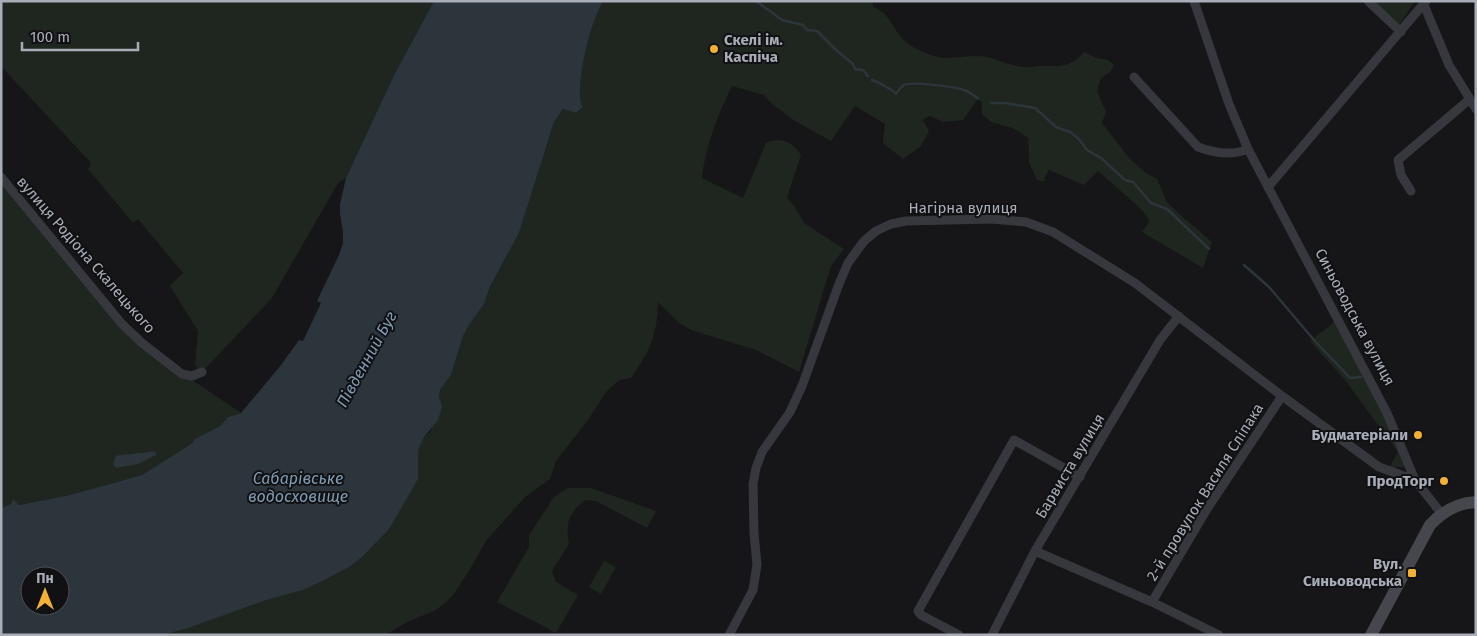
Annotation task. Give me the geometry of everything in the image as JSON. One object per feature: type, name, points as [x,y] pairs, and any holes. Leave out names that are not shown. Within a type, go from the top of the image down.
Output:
[{"type":"street","name":"Синьоводська вулиця","points":[[1194,1],[1229,104],[1248,149],[1387,413],[1415,480],[1442,513]]},
{"type":"street","points":[[1368,1],[1401,32]]},
{"type":"street","points":[[1268,187],[1425,3],[1449,65],[1476,109]]},
{"type":"street","points":[[1134,77],[1198,147],[1213,152],[1238,153],[1248,149]]},
{"type":"street","points":[[1411,191],[1401,175],[1398,160],[1470,99]]},
{"type":"street","name":"вулиця Родіона Скалецького","points":[[1,177],[122,324],[142,343],[182,374],[192,376],[202,372]]},
{"type":"street","name":"Нагірна вулиця","points":[[729,635],[753,590],[757,565],[753,484],[762,452],[794,404],[848,263],[864,241],[876,231],[891,224],[906,221],[964,219],[1026,222],[1053,232],[1135,283],[1282,396],[1379,467],[1415,480]]},
{"type":"street","name":"Барвиста вулиця","points":[[992,635],[1035,551],[1160,340],[1179,316]]},
{"type":"street","name":"2-й провулок Василя Сліпака","points":[[1152,602],[1207,509],[1282,396]]},
{"type":"street","points":[[959,635],[921,615],[918,611],[1014,440],[1080,477]]},
{"type":"street","points":[[1371,635],[1430,525],[1442,513],[1457,505],[1476,502]]},
{"type":"street","name":"2-й провулок Василя Сліпака","points":[[1035,551],[1152,602],[1219,635]]},
{"type":"shaded area","points":[[1,1],[434,1],[393,77],[346,178],[338,183],[272,298],[202,372],[195,365],[198,331],[170,286],[183,273],[138,219],[133,223],[88,169],[91,163],[1,66]]},
{"type":"shaded area","points":[[603,1],[873,1],[873,7],[887,17],[906,42],[932,55],[948,58],[987,57],[1016,66],[1026,67],[1064,65],[1074,61],[1084,52],[1097,58],[1108,60],[1114,65],[1110,72],[1101,78],[1097,91],[1106,112],[1102,123],[1130,159],[1146,173],[1157,179],[1167,202],[1212,242],[1203,268],[1142,232],[1150,221],[1141,209],[1098,171],[1084,185],[1049,170],[1044,182],[1037,180],[1029,162],[1028,138],[1015,129],[991,122],[982,114],[982,102],[977,100],[963,120],[943,122],[930,116],[923,120],[929,131],[921,146],[903,159],[883,143],[885,124],[855,106],[831,141],[795,121],[772,104],[764,95],[732,86],[713,131],[706,154],[702,178],[743,198],[766,143],[781,140],[790,144],[801,155],[787,198],[795,207],[804,223],[844,249],[831,266],[799,372],[756,350],[691,330],[679,323],[658,302],[656,325],[651,343],[631,378],[619,380],[606,392],[588,420],[556,461],[550,479],[525,497],[486,541],[453,595],[436,610],[407,622],[385,635],[80,635],[417,466],[418,451],[424,437],[431,431],[440,390],[451,375],[463,336],[484,304],[490,288],[519,233],[554,122],[563,109],[576,113],[581,110],[581,69],[592,28]]},
{"type":"shaded area","points":[[1369,1],[1415,1],[1397,28]]},
{"type":"shaded area","points":[[1,177],[122,324],[185,375],[241,413],[228,417],[220,426],[195,439],[191,444],[142,475],[70,495],[19,505],[13,499],[11,504],[1,508]]},
{"type":"shaded area","points":[[1338,319],[1405,460],[1404,467],[1389,468],[1398,452],[1345,380],[1310,341]]},
{"type":"shaded area","points":[[568,488],[591,488],[656,511],[647,528],[596,501],[585,500],[575,510],[568,524],[569,544],[552,571],[556,582],[578,595],[556,633],[497,602],[529,547],[529,535],[554,497]]},
{"type":"shaded area","points":[[604,561],[616,567],[601,594],[589,587]]},
{"type":"water","name":"Сабарівське водосховище","points":[[434,1],[603,1],[594,22],[584,58],[580,82],[582,108],[576,113],[563,109],[554,122],[519,233],[490,287],[484,304],[463,336],[451,375],[440,390],[439,397],[442,407],[438,420],[424,437],[418,451],[418,479],[389,529],[362,557],[349,567],[318,583],[188,628],[162,635],[1,635],[1,508],[11,504],[13,499],[19,505],[70,495],[142,475],[191,444],[195,439],[220,426],[228,417],[241,413],[299,340],[303,341],[321,303],[317,301],[343,243],[340,204],[346,178],[393,77]]},
{"type":"water","points":[[154,451],[156,455],[138,464],[116,468],[113,464],[116,456]]},
{"type":"waterway","points":[[756,1],[782,20],[803,25],[807,30],[817,31],[853,64],[855,69],[863,70],[868,76]]},
{"type":"waterway","points":[[872,80],[896,94],[904,85],[924,84],[968,91],[978,98]]},
{"type":"waterway","points":[[991,103],[1005,103],[1035,108],[1056,127],[1070,132],[1078,138],[1087,150],[1101,158],[1125,180],[1133,182],[1151,203],[1167,209],[1209,249]]},
{"type":"waterway","points":[[1244,265],[1269,287],[1314,340],[1350,378],[1361,377]]},
{"type":"place","name":"Скелі ім. Каспіча","points":[[714,49]]},
{"type":"place","name":"Будматеріали","points":[[1418,435]]},
{"type":"place","name":"ПродТорг","points":[[1444,481]]},
{"type":"place","name":"Вул. Синьоводська","points":[[1412,573]]},
{"type":"water label","name":"Південний Буг","points":[[366,359]]}]
